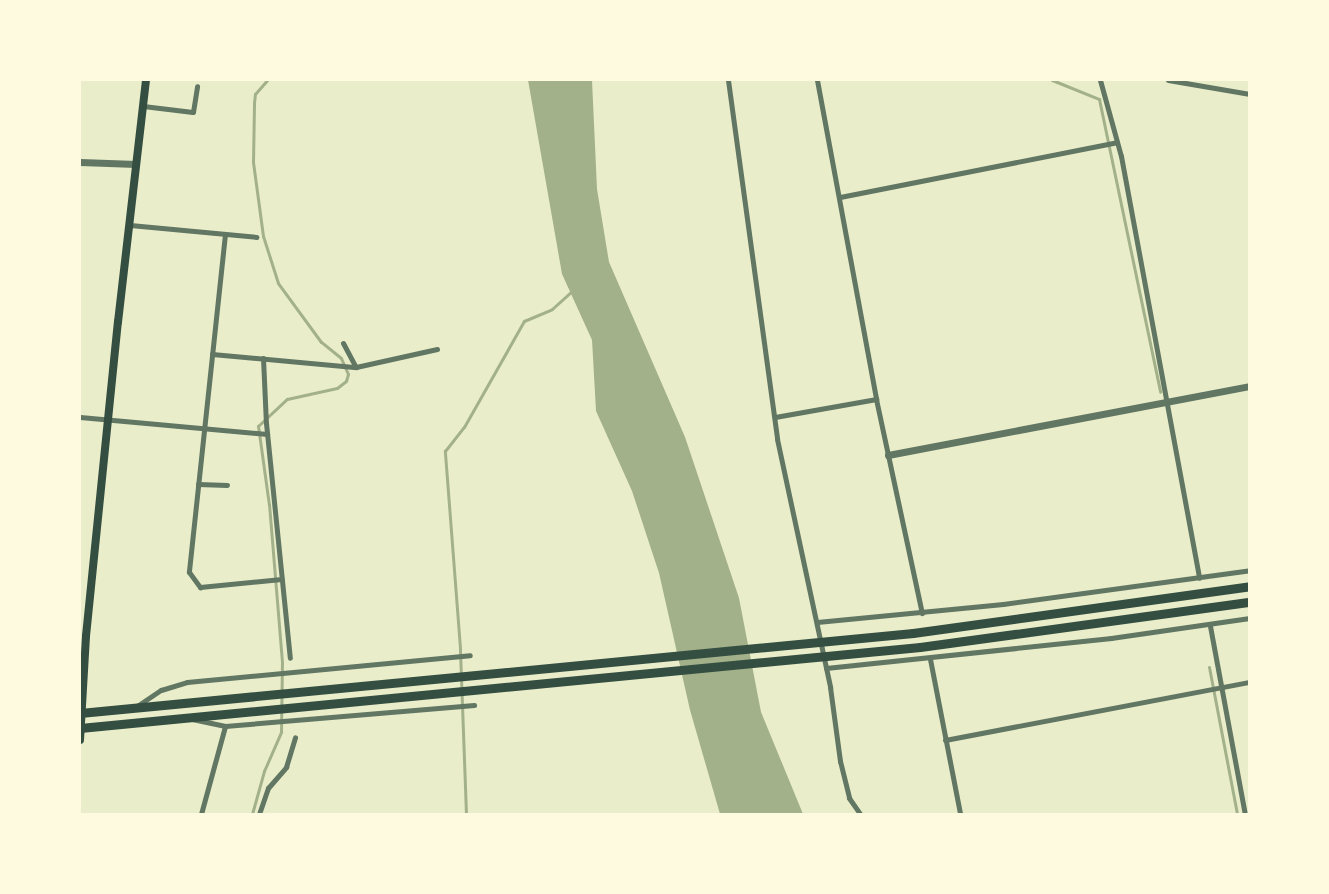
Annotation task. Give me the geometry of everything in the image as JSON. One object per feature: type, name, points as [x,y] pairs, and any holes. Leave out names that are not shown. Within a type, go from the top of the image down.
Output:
[{"type":"highway","points":[[81,713],[913,633],[1250,586]]},
{"type":"highway","points":[[80,728],[920,647],[1250,602]]},
{"type":"main road","points":[[80,740],[86,636],[146,80]]},
{"type":"street","points":[[728,80],[775,417],[798,541],[826,668],[842,770],[849,798],[860,814]]},
{"type":"street","points":[[818,80],[876,399],[922,613]]},
{"type":"street","points":[[1100,80],[1117,142],[1199,578]]},
{"type":"street","points":[[1168,80],[1195,82],[1250,94]]},
{"type":"street","points":[[143,106],[193,112],[197,86]]},
{"type":"street","points":[[840,197],[1117,142]]},
{"type":"street","points":[[80,162],[136,164]]},
{"type":"street","points":[[130,225],[256,237]]},
{"type":"street","points":[[225,234],[189,572],[200,587],[280,579]]},
{"type":"street","points":[[343,343],[356,367]]},
{"type":"street","points":[[212,354],[356,367],[437,349]]},
{"type":"street","points":[[263,358],[266,423],[262,435],[290,658]]},
{"type":"street","points":[[888,455],[1250,387]]},
{"type":"street","points":[[775,417],[876,399]]},
{"type":"street","points":[[80,417],[262,435]]},
{"type":"street","points":[[198,484],[227,485]]},
{"type":"street","points":[[817,622],[922,613],[1250,570]]},
{"type":"street","points":[[826,668],[930,659],[1210,626],[1250,618]]},
{"type":"street","points":[[1210,626],[1245,814]]},
{"type":"street","points":[[135,707],[161,690],[187,682],[470,655]]},
{"type":"street","points":[[930,659],[960,814]]},
{"type":"street","points":[[945,740],[1250,682]]},
{"type":"street","points":[[186,717],[225,726],[474,705]]},
{"type":"street","points":[[201,814],[225,726]]},
{"type":"street","points":[[258,814],[268,788],[286,767],[295,737]]},
{"type":"shaded area","points":[[528,80],[592,80],[597,189],[609,262],[685,437],[739,598],[761,712],[803,814],[720,814],[690,710],[659,573],[632,491],[596,411],[592,340],[562,274]]},
{"type":"waterway","points":[[252,814],[264,771],[281,732],[282,662],[269,505],[258,426],[287,399],[337,388],[346,381],[348,374],[341,358],[321,342],[278,283],[263,236],[253,162],[254,103],[255,94],[267,80]]},
{"type":"waterway","points":[[1052,80],[1099,99],[1160,392]]},
{"type":"waterway","points":[[466,814],[460,648],[445,451],[464,427],[524,321],[552,309],[572,291]]},
{"type":"waterway","points":[[1209,667],[1237,814]]}]
